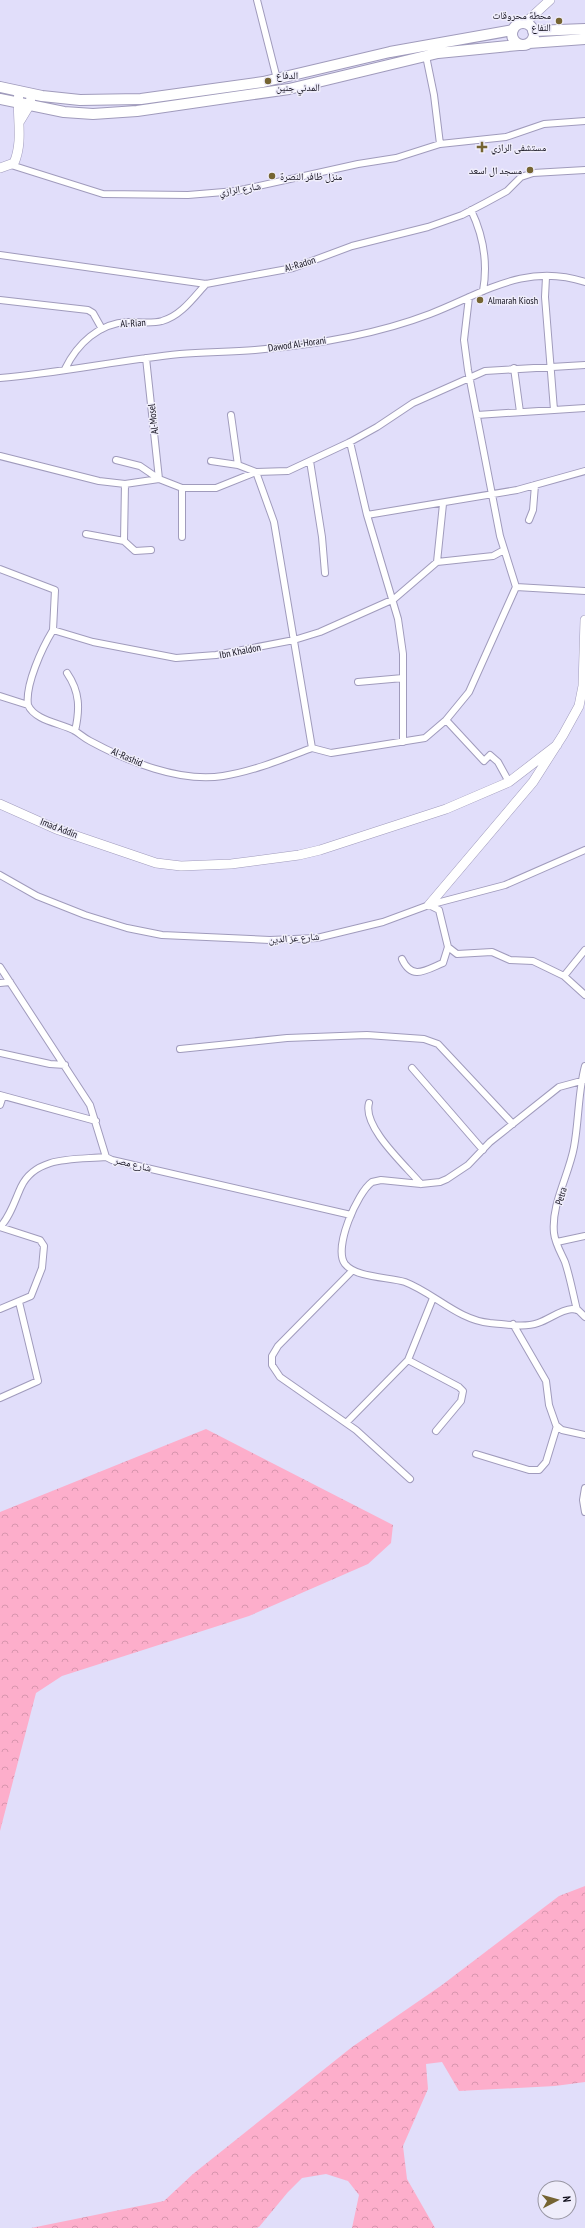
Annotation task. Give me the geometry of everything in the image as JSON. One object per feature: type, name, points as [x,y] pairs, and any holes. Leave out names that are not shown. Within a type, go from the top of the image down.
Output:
[{"type":"main road","points":[[0,87],[32,94],[80,100],[141,99],[277,78],[390,52],[512,30],[517,24],[525,23],[531,27],[534,37],[530,43]]},
{"type":"main road","points":[[533,31],[585,29]]},
{"type":"main road","points":[[512,30],[513,40],[519,45]]},
{"type":"main road","points":[[0,99],[29,106],[93,114],[137,111],[289,89],[426,56],[503,45],[585,39]]},
{"type":"street","points":[[257,0],[277,78]]},
{"type":"street","points":[[525,23],[550,0]]},
{"type":"street","points":[[426,56],[434,95],[440,144]]},
{"type":"street","points":[[0,168],[14,163],[17,155],[20,121],[18,103],[19,91]]},
{"type":"street","points":[[20,121],[29,106],[32,94]]},
{"type":"street","name":"شارع الرازي","points":[[11,165],[103,194],[188,195],[236,191],[358,164],[396,158],[440,144],[506,137],[544,124],[585,121]]},
{"type":"street","name":"Al-Radon","points":[[0,255],[206,284],[293,268],[352,246],[428,227],[471,210],[507,191],[526,175],[540,172],[585,170]]},
{"type":"street","points":[[471,210],[480,233],[484,255],[483,290]]},
{"type":"street","name":"Dawod Al-Horani","points":[[0,378],[181,354],[255,350],[322,342],[429,314],[497,284],[533,276],[575,279],[585,282]]},
{"type":"street","points":[[546,277],[545,297],[554,410]]},
{"type":"street","name":"Al-Rian","points":[[65,369],[80,345],[102,329],[122,322],[156,322],[167,319],[184,308],[206,284]]},
{"type":"street","points":[[211,461],[238,465],[256,472],[274,522],[312,748],[331,752],[421,740],[446,720],[469,692],[516,587],[504,550],[492,494],[464,343],[469,297]]},
{"type":"street","points":[[0,300],[88,310],[93,313],[102,329]]},
{"type":"street","name":"Al-Mosel","points":[[146,358],[159,479]]},
{"type":"street","points":[[116,460],[140,466],[159,479],[182,488],[216,488],[256,472],[288,471],[350,442],[377,427],[413,402],[491,370],[585,365]]},
{"type":"street","points":[[514,368],[520,412]]},
{"type":"street","points":[[477,415],[585,408]]},
{"type":"street","points":[[231,415],[238,465]]},
{"type":"street","points":[[350,442],[367,515],[398,619],[403,654],[403,742]]},
{"type":"street","points":[[0,456],[99,481],[125,484],[159,479]]},
{"type":"street","points":[[310,461],[322,537],[325,573]]},
{"type":"street","points":[[367,515],[443,504],[535,485],[585,471]]},
{"type":"street","points":[[124,541],[125,484]]},
{"type":"street","points":[[530,520],[533,510],[535,485]]},
{"type":"street","points":[[182,488],[182,537]]},
{"type":"street","points":[[443,504],[437,562],[493,556],[504,550]]},
{"type":"street","points":[[86,534],[124,541],[135,551],[151,550]]},
{"type":"street","name":"Ibn Khaldon","points":[[53,630],[93,642],[176,658],[216,655],[294,640],[320,632],[392,600],[437,562]]},
{"type":"street","points":[[0,569],[55,590],[53,630],[40,652],[28,696],[28,705],[0,696]]},
{"type":"street","points":[[516,587],[585,591]]},
{"type":"street","points":[[402,959],[406,968],[411,972],[417,973],[444,963],[448,947],[440,912],[436,907],[429,905],[533,782],[557,745],[578,707],[583,686],[585,620]]},
{"type":"street","points":[[67,673],[76,686],[78,717],[75,731]]},
{"type":"street","points":[[358,682],[403,678]]},
{"type":"street","name":"Al-Rashid","points":[[28,705],[36,714],[75,731],[89,741],[136,762],[177,776],[222,776],[266,765],[312,748]]},
{"type":"street","points":[[446,720],[484,761],[490,755],[509,782]]},
{"type":"street","name":"Imad Addin","points":[[0,804],[56,829],[150,862],[181,866],[231,864],[299,856],[338,845],[446,809],[509,782],[557,745]]},
{"type":"street","name":"شارع عز الدين","points":[[0,875],[38,896],[84,915],[127,928],[162,935],[270,940],[317,938],[383,922],[429,905],[505,885],[585,850]]},
{"type":"street","points":[[448,947],[457,954],[492,952],[510,960],[530,960],[564,976],[585,995]]},
{"type":"street","points":[[564,976],[585,950]]},
{"type":"street","name":"شارع مصر","points":[[0,967],[90,1105],[106,1157],[112,1160],[351,1215]]},
{"type":"street","points":[[0,983],[10,982]]},
{"type":"street","points":[[180,1049],[287,1038],[367,1035],[424,1039],[438,1044],[513,1124]]},
{"type":"street","points":[[0,1053],[50,1064],[65,1065]]},
{"type":"street","name":"Petra","points":[[577,1310],[565,1263],[556,1242],[554,1228],[555,1214],[572,1158],[585,1066]]},
{"type":"street","points":[[412,1068],[482,1150]]},
{"type":"street","points":[[583,1080],[559,1087],[482,1150],[456,1174],[440,1182],[421,1184],[381,1180],[372,1182],[354,1206],[342,1246],[342,1256],[344,1263],[352,1271],[406,1283],[481,1322],[533,1324],[567,1309],[577,1310],[585,1317]]},
{"type":"street","points":[[0,1105],[1,1095],[96,1121]]},
{"type":"street","points":[[369,1103],[368,1115],[375,1130],[421,1184]]},
{"type":"street","points":[[0,1309],[31,1296],[35,1289],[45,1255],[44,1246],[40,1240],[0,1228],[24,1181],[40,1167],[59,1160],[106,1157]]},
{"type":"street","points":[[556,1242],[585,1236]]},
{"type":"street","points":[[352,1271],[278,1346],[271,1361],[273,1368],[280,1377],[347,1422],[410,1479]]},
{"type":"street","points":[[347,1422],[408,1360],[433,1298]]},
{"type":"street","points":[[0,1398],[38,1381],[19,1302]]},
{"type":"street","points":[[513,1324],[546,1381],[548,1405],[552,1420],[562,1430],[585,1435]]},
{"type":"street","points":[[408,1360],[459,1387],[463,1391],[461,1401],[436,1431]]},
{"type":"street","points":[[476,1454],[529,1470],[539,1470],[546,1462],[557,1426]]},
{"type":"street","points":[[585,1488],[583,1500],[585,1512]]},
{"type":"green space","points":[[206,1429],[393,1525],[391,1543],[368,1564],[249,1616],[62,1676],[36,1693],[0,1831],[0,1512]]},
{"type":"green space","points":[[585,1886],[585,2082],[555,2086],[459,2091],[442,2062],[426,2064],[428,2089],[403,2146],[407,2179],[435,2228],[352,2228],[359,2195],[348,2181],[326,2174],[302,2178],[288,2192],[259,2227],[256,2228],[31,2228],[164,2201],[193,2174],[352,2047],[442,1985],[559,1896]]},
{"type":"place","name":"محطة محروقات النفاع","points":[[559,21]]},
{"type":"place","name":"الدفاع المدني جنين","points":[[268,81]]},
{"type":"place","name":"مستشفى الرازي","points":[[482,147]]},
{"type":"place","name":"مسجد ال اسعد","points":[[530,170]]},
{"type":"place","name":"منزل ظافر النصرة","points":[[272,176]]},
{"type":"place","name":"Almarah Kiosh","points":[[480,300]]}]
